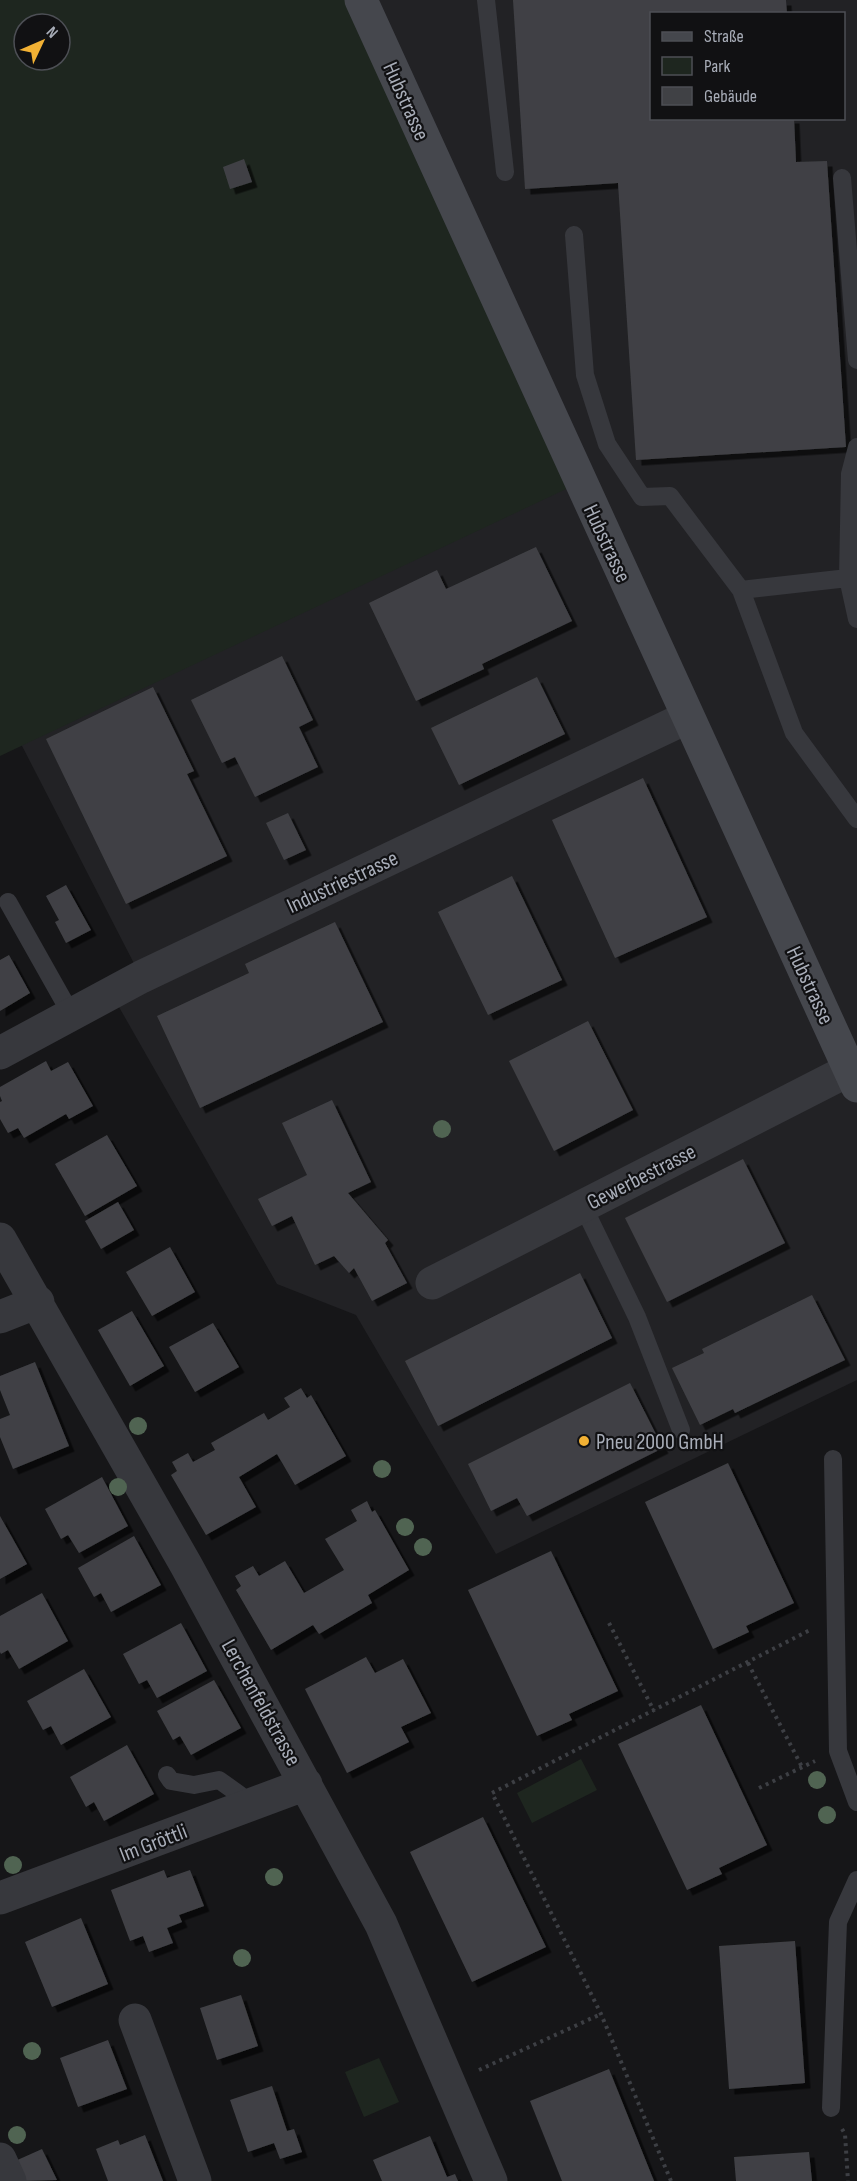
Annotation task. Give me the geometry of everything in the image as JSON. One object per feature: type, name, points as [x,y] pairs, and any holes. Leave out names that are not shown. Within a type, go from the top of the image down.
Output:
[{"type":"street","name":"Hubstrasse","points":[[361,0],[688,717],[855,1074]]},
{"type":"street","name":"Industriestrasse","points":[[0,1053],[141,977],[688,717]]},
{"type":"street","name":"Gewerbestrasse","points":[[432,1283],[583,1206],[855,1074]]},
{"type":"street","name":"Lerchenfeldstrasse","points":[[0,1239],[38,1302],[186,1566],[381,1924],[491,2181]]},
{"type":"street","points":[[0,1317],[38,1302]]},
{"type":"street","name":"Im Gröttli","points":[[0,1898],[306,1784]]},
{"type":"street","points":[[135,2020],[195,2181]]},
{"type":"street","points":[[0,2158],[10,2181]]},
{"type":"lane","points":[[486,0],[505,172]]},
{"type":"lane","points":[[842,178],[857,360]]},
{"type":"lane","points":[[574,235],[585,375],[607,444],[642,497],[670,496],[741,590],[794,733],[857,819]]},
{"type":"lane","points":[[857,447],[850,474],[848,578],[857,619]]},
{"type":"lane","points":[[741,590],[848,578]]},
{"type":"lane","points":[[8,902],[71,1014]]},
{"type":"lane","points":[[583,1206],[637,1317],[681,1430]]},
{"type":"lane","points":[[833,1459],[838,1751],[857,1802]]},
{"type":"lane","points":[[167,1775],[171,1780],[194,1785],[219,1780],[240,1794],[245,1807]]},
{"type":"lane","points":[[831,2108],[838,1922],[857,1880]]},
{"type":"path","points":[[671,2181],[601,2014],[492,1793],[836,1616]]},
{"type":"path","points":[[609,1623],[654,1711]]},
{"type":"path","points":[[748,1663],[802,1767]]},
{"type":"path","points":[[759,1788],[838,1751]]},
{"type":"path","points":[[450,2084],[601,2014]]},
{"type":"path","points":[[831,2108],[845,2134],[848,2181]]},
{"type":"shaded area","points":[[361,0],[857,0],[857,1380],[496,1554],[356,1315],[277,1284],[111,993],[141,977],[19,740]]},
{"type":"green space","points":[[0,0],[361,0],[581,482],[0,756]]},
{"type":"green space","points":[[581,1759],[597,1790],[532,1823],[517,1793]]},
{"type":"green space","points":[[379,2058],[399,2102],[364,2117],[345,2072]]},
{"type":"building","points":[[513,0],[786,0],[787,12],[650,12],[650,120],[794,120],[796,162],[827,161],[846,447],[636,460],[618,183],[525,189]]},
{"type":"building","points":[[244,159],[252,182],[230,189],[223,167]]},
{"type":"building","points":[[536,547],[572,621],[482,664],[484,669],[416,701],[369,603],[437,570],[446,589]]},
{"type":"building","points":[[282,656],[313,720],[299,727],[318,767],[255,797],[235,757],[222,763],[191,700]]},
{"type":"building","points":[[537,677],[565,734],[459,785],[431,728]]},
{"type":"building","points":[[153,687],[194,771],[187,774],[227,856],[126,904],[46,739]]},
{"type":"building","points":[[643,778],[707,917],[615,958],[552,820]]},
{"type":"building","points":[[288,813],[306,850],[284,860],[266,823]]},
{"type":"building","points":[[512,876],[562,980],[488,1015],[438,912]]},
{"type":"building","points":[[66,885],[91,930],[66,943],[55,922],[59,920],[46,896]]},
{"type":"building","points":[[335,922],[383,1022],[200,1108],[157,1016],[249,973],[245,964]]},
{"type":"building","points":[[9,955],[30,993],[0,1011],[0,960]]},
{"type":"building","points":[[588,1021],[633,1110],[554,1151],[509,1061]]},
{"type":"building","points":[[46,1061],[51,1071],[68,1062],[93,1106],[69,1119],[66,1114],[24,1138],[18,1128],[8,1133],[0,1119],[0,1102],[2,1101],[0,1087]]},
{"type":"building","points":[[332,1100],[371,1182],[348,1193],[388,1240],[385,1243],[407,1283],[372,1301],[354,1268],[349,1273],[334,1256],[315,1265],[292,1216],[272,1226],[258,1199],[307,1175],[282,1123]]},
{"type":"building","points":[[107,1135],[137,1186],[85,1216],[55,1164]]},
{"type":"building","points":[[743,1159],[785,1243],[667,1302],[625,1218]]},
{"type":"building","points":[[118,1202],[134,1230],[101,1249],[85,1221]]},
{"type":"building","points":[[170,1247],[195,1292],[152,1316],[126,1272]]},
{"type":"building","points":[[580,1273],[612,1338],[438,1426],[405,1361]]},
{"type":"building","points":[[812,1295],[845,1360],[735,1413],[733,1409],[700,1425],[672,1368],[704,1353],[702,1349]]},
{"type":"building","points":[[132,1311],[164,1366],[130,1386],[98,1330]]},
{"type":"building","points":[[213,1323],[239,1367],[195,1392],[169,1347]]},
{"type":"building","points":[[35,1362],[69,1446],[13,1469],[0,1437],[0,1419],[10,1415],[0,1390],[0,1376]]},
{"type":"building","points":[[630,1383],[663,1448],[527,1516],[517,1498],[491,1511],[468,1464]]},
{"type":"building","points":[[301,1388],[307,1398],[311,1395],[346,1456],[295,1485],[277,1454],[239,1477],[256,1507],[206,1535],[171,1475],[177,1471],[172,1462],[188,1453],[193,1462],[215,1450],[211,1443],[264,1413],[268,1420],[290,1407],[284,1398]]},
{"type":"building","points":[[728,1463],[794,1603],[746,1626],[749,1632],[713,1649],[645,1502]]},
{"type":"building","points":[[102,1477],[128,1526],[79,1553],[68,1535],[61,1539],[45,1509]]},
{"type":"building","points":[[367,1501],[372,1512],[375,1510],[409,1570],[368,1595],[372,1603],[319,1634],[313,1625],[271,1650],[236,1590],[241,1586],[235,1576],[253,1566],[259,1576],[285,1561],[304,1593],[344,1570],[325,1539],[357,1521],[351,1510]]},
{"type":"building","points":[[0,1516],[27,1564],[0,1579]]},
{"type":"building","points":[[134,1536],[161,1585],[111,1612],[101,1593],[94,1597],[78,1568]]},
{"type":"building","points":[[551,1551],[618,1691],[569,1714],[572,1720],[537,1736],[468,1590]]},
{"type":"building","points":[[42,1593],[68,1641],[19,1669],[8,1650],[1,1654],[0,1652],[0,1616]]},
{"type":"building","points":[[181,1623],[207,1671],[157,1698],[147,1680],[139,1684],[123,1654]]},
{"type":"building","points":[[366,1657],[375,1673],[403,1659],[431,1713],[401,1727],[409,1742],[347,1773],[305,1689]]},
{"type":"building","points":[[84,1669],[111,1717],[61,1745],[51,1726],[43,1730],[27,1701]]},
{"type":"building","points":[[214,1680],[241,1728],[191,1755],[180,1736],[173,1740],[157,1711]]},
{"type":"building","points":[[701,1705],[767,1845],[719,1868],[722,1874],[687,1890],[618,1744]]},
{"type":"building","points":[[127,1745],[154,1794],[104,1821],[94,1802],[86,1807],[70,1777]]},
{"type":"building","points":[[483,1817],[546,1947],[472,1982],[410,1852]]},
{"type":"building","points":[[164,1870],[167,1878],[190,1870],[204,1906],[179,1915],[182,1922],[167,1928],[173,1943],[149,1952],[143,1936],[130,1941],[111,1890]]},
{"type":"building","points":[[81,1918],[108,1984],[52,2007],[25,1942]]},
{"type":"building","points":[[795,1941],[805,2083],[729,2089],[719,1946]]},
{"type":"building","points":[[241,1995],[258,2046],[217,2060],[200,2008]]},
{"type":"building","points":[[108,2040],[127,2089],[78,2107],[60,2058]]},
{"type":"building","points":[[609,2069],[654,2181],[562,2181],[530,2101]]},
{"type":"building","points":[[272,2086],[287,2131],[294,2129],[302,2152],[280,2159],[274,2143],[248,2152],[230,2100]]},
{"type":"building","points":[[145,2135],[163,2181],[108,2181],[96,2149],[118,2140],[120,2145]]},
{"type":"building","points":[[430,2136],[447,2177],[455,2174],[458,2181],[382,2181],[373,2160]]},
{"type":"building","points":[[42,2149],[57,2180],[22,2181],[13,2162]]},
{"type":"building","points":[[809,2152],[812,2181],[736,2181],[734,2157]]},
{"type":"place","name":"Pneu 2000 GmbH","points":[[584,1441]]}]
